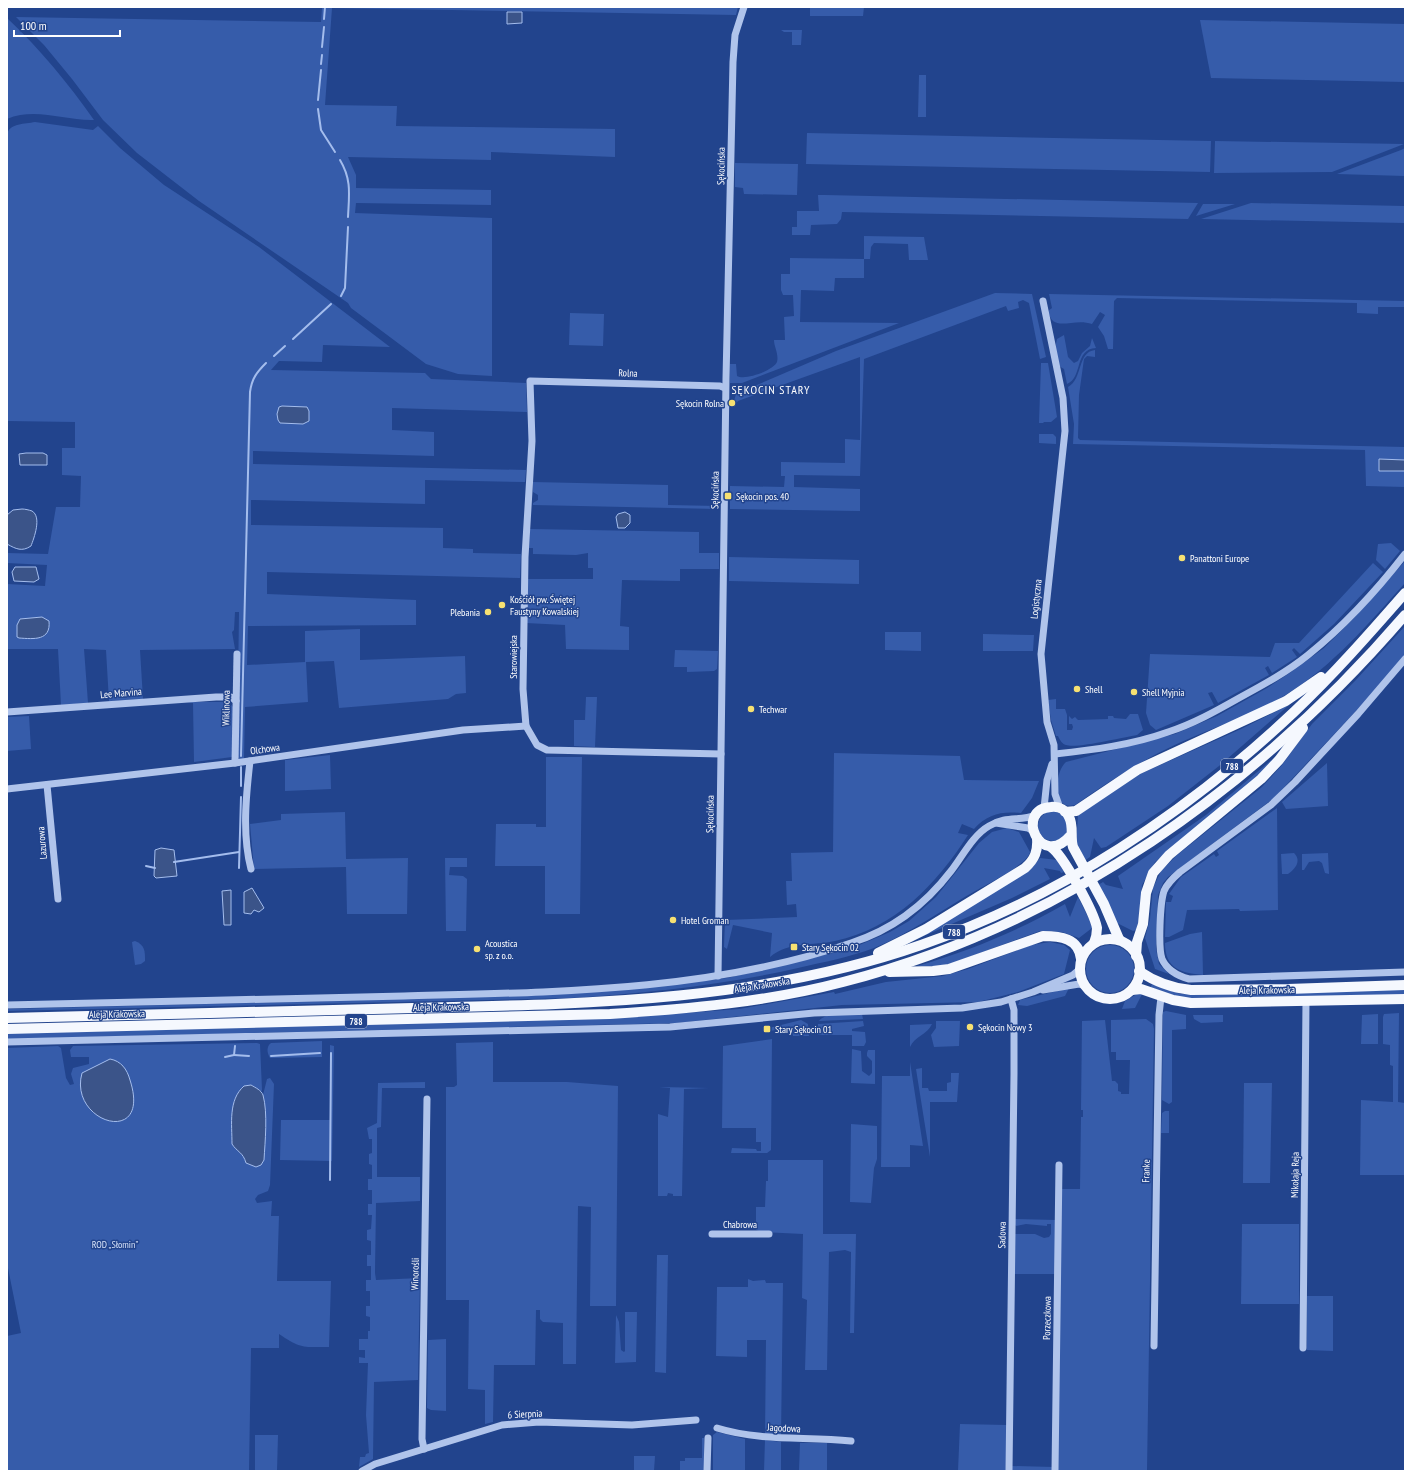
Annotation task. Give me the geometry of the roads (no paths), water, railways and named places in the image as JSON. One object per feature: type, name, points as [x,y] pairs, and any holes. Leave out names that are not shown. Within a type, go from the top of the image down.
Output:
[{"type":"main road","name":"788","points":[[849,966],[924,944],[980,921],[1055,886],[1106,857],[1166,817],[1228,770],[1298,707],[1405,593]]},
{"type":"main road","name":"788","points":[[871,974],[929,956],[1015,920],[1061,897],[1108,870],[1163,834],[1211,799],[1320,706],[1356,670],[1405,615]]},
{"type":"main road","points":[[849,966],[908,939],[1025,868],[1033,860],[1036,854],[1034,820],[1036,815],[1044,808],[1055,807],[1063,810],[1076,811],[1137,770],[1286,701],[1325,674],[1344,658]]},
{"type":"main road","points":[[871,974],[949,969],[1043,936],[1058,937],[1071,941],[1079,949],[1085,986],[1093,994],[1104,999],[1117,998],[1132,990],[1137,982],[1139,971],[1136,956],[1137,942],[1143,924],[1146,893],[1153,873],[1169,855],[1261,779],[1279,760],[1320,706]]},
{"type":"main road","points":[[1063,810],[1071,823],[1073,847],[1104,904],[1119,939]]},
{"type":"main road","points":[[1035,835],[1043,844],[1051,846],[1062,843],[1071,835]]},
{"type":"main road","points":[[1051,846],[1060,855],[1093,915],[1097,933],[1094,943]]},
{"type":"main road","points":[[1081,964],[1087,949],[1094,943],[1107,938],[1119,939],[1129,945],[1136,956]]},
{"type":"main road","name":"Aleja Krakowska","points":[[7,1018],[541,1005],[618,1001],[721,991],[778,982],[849,966]]},
{"type":"main road","name":"Aleja Krakowska","points":[[1139,971],[1164,984],[1176,988],[1191,990],[1288,989],[1405,985]]},
{"type":"main road","name":"Aleja Krakowska","points":[[7,1029],[610,1014],[674,1009],[748,1000],[815,989],[871,974]]},
{"type":"main road","name":"Aleja Krakowska","points":[[1132,990],[1146,990],[1161,997],[1191,1003],[1405,999]]},
{"type":"street","name":"Sękocińska","points":[[718,976],[726,388],[733,62],[735,35],[744,7]]},
{"type":"street","name":"Logistyczna","points":[[1043,301],[1063,398],[1065,430],[1041,654],[1047,722],[1054,745],[1055,754],[1054,785],[1056,800],[1063,810]]},
{"type":"street","name":"Rolna","points":[[530,381],[720,386],[726,388]]},
{"type":"street","name":"Starowiejska","points":[[530,381],[532,441],[523,627],[523,689],[526,726],[537,745],[547,750],[722,754]]},
{"type":"street","points":[[1044,808],[1047,780],[1055,754],[1125,743],[1168,732],[1220,709],[1264,684],[1290,668],[1324,642],[1356,610],[1405,554]]},
{"type":"street","name":"Wiklinowa","points":[[235,763],[237,654]]},
{"type":"street","points":[[1405,659],[1358,714],[1285,791],[1242,827],[1180,872],[1168,884],[1162,898],[1160,947],[1162,959],[1166,966],[1179,976],[1189,979],[1405,972]]},
{"type":"street","name":"Lee Marvina","points":[[7,712],[216,697],[231,697],[236,701]]},
{"type":"street","name":"Olchowa","points":[[7,789],[235,763],[463,730],[526,726]]},
{"type":"street","points":[[250,761],[246,833],[247,853],[251,869]]},
{"type":"street","name":"Lazurowa","points":[[47,785],[58,899]]},
{"type":"street","points":[[996,823],[1009,818],[1027,818],[1036,815]]},
{"type":"street","points":[[996,823],[1028,828],[1035,835]]},
{"type":"street","name":"Aleja Krakowska","points":[[7,1005],[517,993],[614,987],[718,976],[764,967],[824,952],[882,931],[916,909],[931,895],[978,836],[996,823]]},
{"type":"street","points":[[7,1042],[670,1027],[814,1013],[962,1008],[983,1006],[1033,992],[1073,975],[1081,964]]},
{"type":"street","points":[[1033,992],[1079,984],[1085,986]]},
{"type":"street","name":"Franke","points":[[1154,1346],[1159,1022],[1161,997]]},
{"type":"street","name":"Sadowa","points":[[1009,1471],[1014,1074],[1014,1010],[1011,999]]},
{"type":"street","name":"Mikołaja Reja","points":[[1303,1348],[1306,1002]]},
{"type":"street","name":"Winorośli","points":[[424,1449],[422,1439],[427,1099]]},
{"type":"street","name":"Porzeczkowa","points":[[1055,1471],[1059,1165]]},
{"type":"street","name":"Chabrowa","points":[[712,1234],[769,1234]]},
{"type":"street","name":"6 Sierpnia","points":[[362,1471],[375,1464],[488,1428],[523,1422],[632,1426],[696,1420]]},
{"type":"street","name":"Jagodowa","points":[[717,1428],[774,1439],[851,1441]]},
{"type":"street","points":[[708,1438],[708,1471]]},
{"type":"waterway","points":[[324,19],[325,7]]},
{"type":"waterway","points":[[322,47],[324,27]]},
{"type":"waterway","points":[[321,64],[322,55]]},
{"type":"waterway","points":[[318,100],[321,70]]},
{"type":"waterway","points":[[318,109],[321,130],[335,152]]},
{"type":"waterway","points":[[340,160],[344,167],[349,188],[348,217]]},
{"type":"waterway","points":[[341,296],[345,288],[348,227]]},
{"type":"waterway","points":[[293,339],[331,304]]},
{"type":"waterway","points":[[274,356],[285,346]]},
{"type":"waterway","points":[[241,756],[250,392],[255,376],[266,363]]},
{"type":"waterway","points":[[241,767],[241,786]]},
{"type":"waterway","points":[[239,868],[241,797]]},
{"type":"waterway","points":[[174,862],[239,852]]},
{"type":"waterway","points":[[146,866],[155,868]]},
{"type":"waterway","points":[[225,1057],[234,1055],[235,1046]]},
{"type":"waterway","points":[[271,1056],[320,1053]]},
{"type":"waterway","points":[[330,1180],[331,1053]]},
{"type":"waterway","points":[[234,1055],[249,1056]]},
{"type":"place","name":"Sękocin Rolna","points":[[732,403]]},
{"type":"place","name":"Sękocin pos. 40","points":[[728,496]]},
{"type":"place","name":"Panattoni Europe","points":[[1182,558]]},
{"type":"place","name":"Kościół pw. Świętej Faustyny Kowalskiej","points":[[502,605]]},
{"type":"place","name":"Plebania","points":[[488,612]]},
{"type":"place","name":"Shell","points":[[1077,689]]},
{"type":"place","name":"Shell Myjnia","points":[[1134,692]]},
{"type":"place","name":"Techwar","points":[[751,709]]},
{"type":"place","name":"Hotel Groman","points":[[673,920]]},
{"type":"place","name":"Stary Sękocin 02","points":[[794,947]]},
{"type":"place","name":"Acoustica sp. z o.o.","points":[[477,949]]},
{"type":"place","name":"Sękocin Nowy 3","points":[[970,1027]]},
{"type":"place","name":"Stary Sękocin 01","points":[[767,1029]]},
{"type":"district","name":"SĘKOCIN STARY","points":[[771,389]]},
{"type":"park label","name":"ROD „Słomin”","points":[[115,1244]]}]
